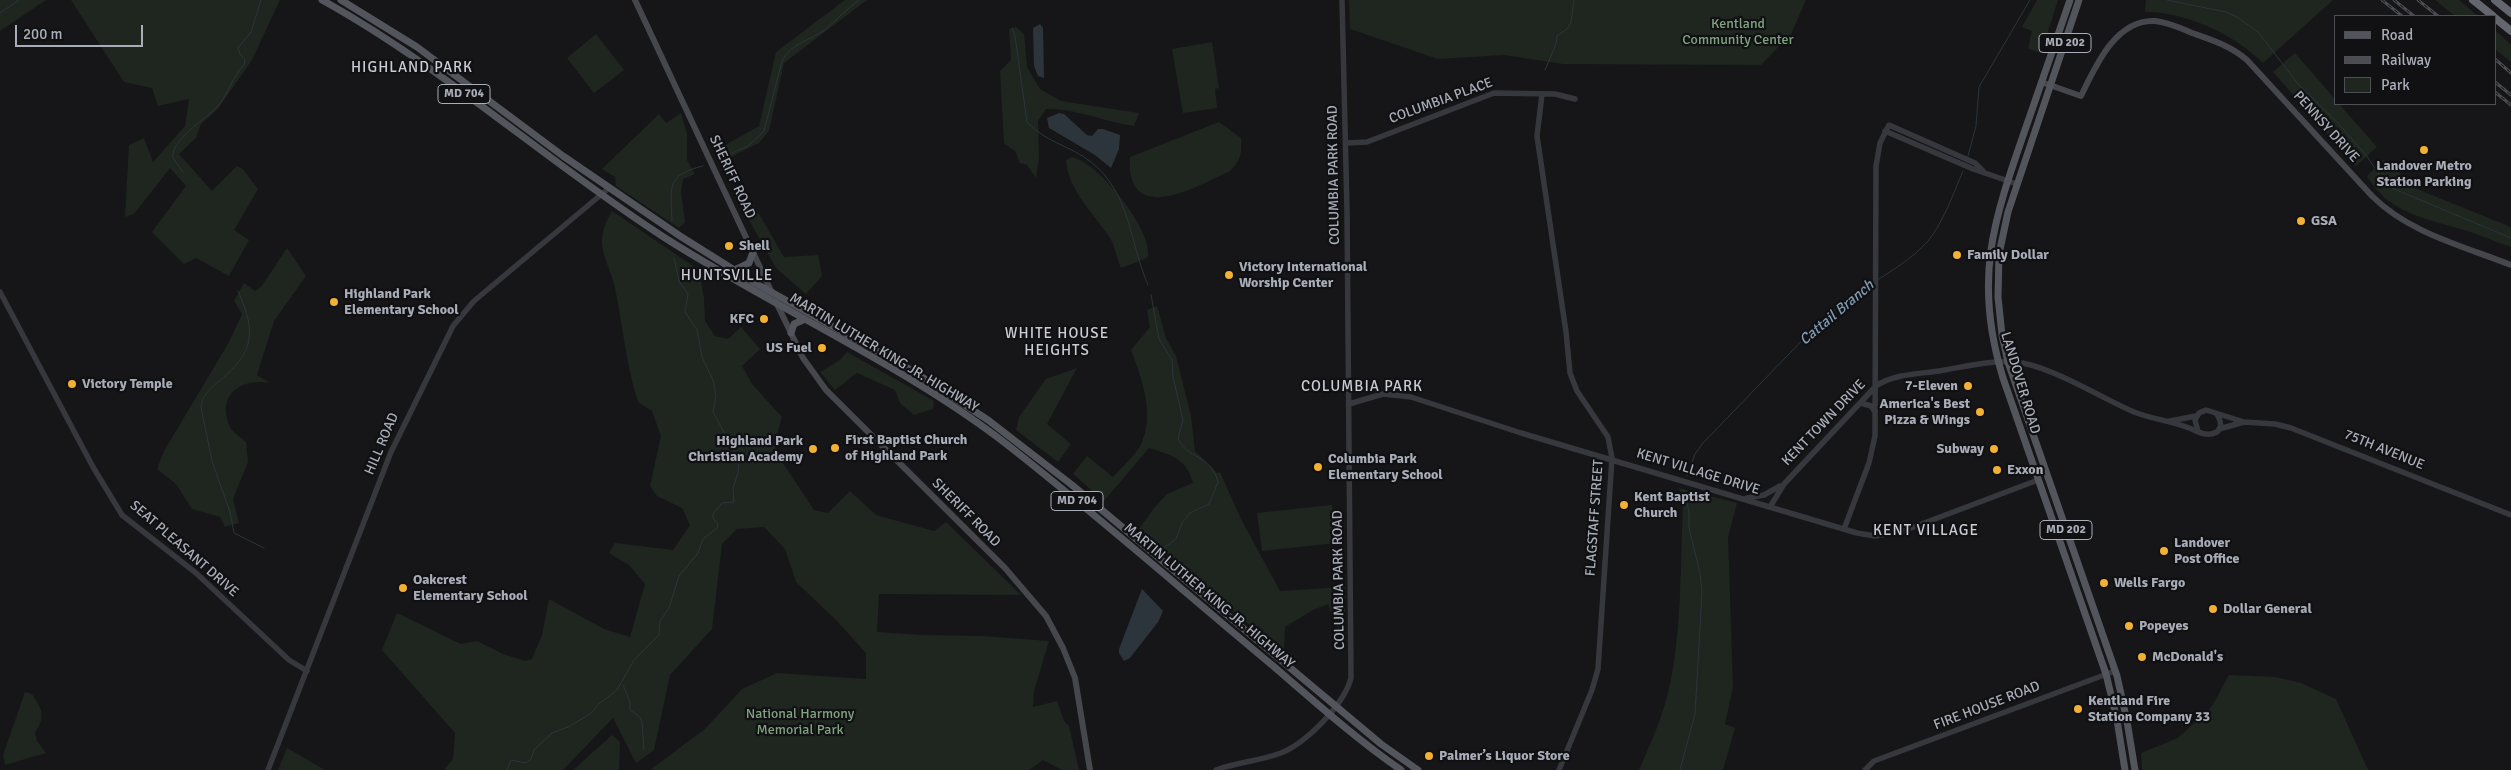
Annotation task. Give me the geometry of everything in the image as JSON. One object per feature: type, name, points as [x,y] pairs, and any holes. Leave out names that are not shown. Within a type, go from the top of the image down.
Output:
[{"type":"highway","points":[[2473,0],[2492,15]]},
{"type":"highway","points":[[2495,0],[2511,13]]},
{"type":"highway","points":[[2496,19],[2511,31]]},
{"type":"main road","name":"MARTIN LUTHER KING JR. HIGHWAY","points":[[322,0],[400,48],[601,195],[715,269],[919,385],[999,439],[1048,476],[1329,714],[1401,770]]},
{"type":"main road","points":[[335,0],[349,8],[358,10]]},
{"type":"main road","name":"MARTIN LUTHER KING JR. HIGHWAY","points":[[341,0],[416,47],[563,156],[680,236],[771,292],[942,389],[1020,443],[1381,744],[1418,770]]},
{"type":"main road","name":"SHERIFF ROAD","points":[[635,0],[771,292],[808,366],[826,390],[1005,568],[1046,616],[1063,648],[1075,678],[1090,770]]},
{"type":"main road","name":"LANDOVER ROAD","points":[[2070,0],[2007,181],[1993,228],[1988,266],[1988,309],[1998,362],[2106,674],[2117,720],[2125,770]]},
{"type":"main road","name":"LANDOVER ROAD","points":[[2079,0],[2016,184],[2002,235],[1998,281],[2000,320],[2008,362],[2115,671],[2127,720],[2135,770]]},
{"type":"main road","name":"PENNSY DRIVE","points":[[2051,85],[2081,96],[2108,48],[2122,31],[2139,23],[2162,22],[2214,40],[2236,51],[2251,64],[2372,196],[2392,214],[2416,228],[2511,265]]},
{"type":"main road","points":[[2041,82],[2051,85]]},
{"type":"main road","points":[[735,270],[749,263],[753,252]]},
{"type":"main road","points":[[791,333],[794,324],[803,320]]},
{"type":"street","name":"COLUMBIA PARK ROAD","points":[[1216,770],[1281,753],[1299,743],[1336,706],[1348,688],[1352,672],[1346,143],[1342,0]]},
{"type":"street","name":"COLUMBIA PLACE","points":[[1346,143],[1359,143],[1375,139],[1494,93],[1542,94],[1575,99]]},
{"type":"street","name":"FLAGSTAFF STREET","points":[[1542,94],[1537,136],[1566,332],[1570,373],[1577,391],[1608,437],[1612,458],[1598,669],[1592,690],[1559,770]]},
{"type":"street","points":[[1844,529],[1873,450],[1876,413],[1876,166],[1885,131],[1889,125],[1954,157],[2016,184]]},
{"type":"street","points":[[1885,131],[1954,157]]},
{"type":"street","name":"HILL ROAD","points":[[268,770],[391,452],[453,326],[474,301],[609,188]]},
{"type":"street","name":"SEAT PLEASANT DRIVE","points":[[0,292],[93,467],[122,515],[196,573],[291,661],[307,671]]},
{"type":"street","points":[[2008,362],[2032,366],[2134,412],[2170,421],[2198,432],[2210,435],[2219,429],[2220,422],[2217,414],[2206,410],[2196,416],[2170,421]]},
{"type":"street","name":"KENT TOWN DRIVE","points":[[1770,507],[1784,484],[1876,386],[1888,380],[1910,375],[2008,362]]},
{"type":"street","name":"KENT VILLAGE DRIVE","points":[[1349,404],[1383,394],[1402,395],[1770,507],[1874,536],[1892,534],[2038,480]]},
{"type":"street","points":[[1861,403],[1871,406],[1876,413]]},
{"type":"street","name":"75TH AVENUE","points":[[2217,414],[2244,422],[2275,424],[2310,434],[2511,515]]},
{"type":"street","points":[[2196,416],[2195,424],[2198,432]]},
{"type":"street","name":"75TH AVENUE","points":[[2219,429],[2244,422]]},
{"type":"street","points":[[1740,498],[1764,495],[1784,484]]},
{"type":"street","name":"FIRE HOUSE ROAD","points":[[1866,767],[2115,671]]},
{"type":"green space","points":[[0,0],[46,0],[0,31]]},
{"type":"green space","points":[[71,0],[280,0],[252,60],[217,110],[201,124],[196,138],[179,154],[212,191],[237,166],[242,168],[258,189],[234,230],[249,240],[229,276],[196,258],[184,264],[152,232],[186,186],[170,168],[134,214],[125,217],[129,145],[144,138],[153,162],[185,126],[189,99],[158,106],[152,88],[124,82]]},
{"type":"green space","points":[[845,0],[867,0],[784,63],[769,131],[759,143],[719,163],[715,151],[759,126],[776,52]]},
{"type":"green space","name":"Kentland Community Center","points":[[1349,0],[1806,0],[1791,34],[1761,65],[1563,64],[1504,55],[1438,59],[1350,29]]},
{"type":"green space","points":[[2037,0],[2058,0],[2041,53],[2028,49],[2032,31],[2022,27]]},
{"type":"green space","points":[[2146,0],[2333,0],[2263,63],[2251,52],[2224,34],[2193,20],[2161,13],[2145,12]]},
{"type":"green space","points":[[2435,0],[2459,0],[2477,15],[2454,15]]},
{"type":"green space","points":[[1016,27],[1024,34],[1027,67],[1040,89],[1061,101],[1139,113],[1134,126],[1079,113],[1046,109],[1038,121],[1039,157],[1036,178],[1027,165],[1020,163],[1015,151],[1004,143],[1000,71],[1011,60],[1009,29]]},
{"type":"green space","points":[[2496,31],[2511,45],[2511,62],[2496,50]]},
{"type":"green space","points":[[596,34],[624,70],[594,93],[567,58]]},
{"type":"green space","points":[[1212,42],[1219,88],[1215,89],[1217,108],[1183,113],[1172,49]]},
{"type":"green space","points":[[2295,53],[2334,98],[2334,105],[2340,105],[2377,147],[2356,166],[2273,72]]},
{"type":"green space","points":[[681,113],[687,134],[687,160],[695,174],[683,179],[681,192],[685,222],[679,228],[616,186],[615,177],[602,169],[659,114],[666,123]]},
{"type":"green space","points":[[1219,122],[1241,138],[1240,156],[1230,171],[1190,189],[1160,197],[1147,196],[1137,189],[1130,174],[1130,157]]},
{"type":"green space","points":[[1072,157],[1083,162],[1109,183],[1133,214],[1147,244],[1148,256],[1145,259],[1121,268],[1110,238],[1071,181],[1066,160]]},
{"type":"green space","points":[[2383,160],[2392,164],[2412,187],[2511,227],[2511,247],[2468,231],[2425,219],[2398,207],[2386,199],[2367,176]]},
{"type":"green space","points":[[739,193],[751,200],[784,257],[818,255],[822,276],[806,294],[776,268],[735,195]]},
{"type":"green space","name":"National Harmony Memorial Park","points":[[612,211],[699,270],[704,298],[705,321],[715,336],[728,339],[741,327],[760,349],[742,366],[752,384],[782,417],[775,442],[779,457],[814,510],[828,513],[850,491],[876,515],[934,531],[946,522],[1021,595],[879,594],[877,632],[1049,641],[1034,691],[1033,707],[1057,701],[1064,721],[1069,726],[1079,770],[1062,770],[1043,760],[1029,770],[650,770],[705,729],[742,689],[777,673],[866,679],[866,653],[836,620],[796,582],[785,549],[764,527],[737,529],[722,544],[712,629],[670,675],[654,750],[636,763],[613,718],[563,770],[444,770],[453,759],[455,733],[382,650],[397,613],[461,644],[477,641],[503,654],[525,661],[532,659],[542,635],[549,599],[604,629],[630,637],[645,584],[629,565],[609,553],[615,543],[673,550],[690,525],[682,508],[657,496],[650,486],[661,436],[652,411],[638,402],[615,288],[603,249],[603,231]]},
{"type":"green space","points":[[287,248],[306,276],[274,321],[257,375],[270,383],[253,382],[244,384],[231,393],[226,408],[230,428],[246,442],[248,462],[233,499],[239,523],[225,527],[220,517],[192,509],[176,484],[157,469],[164,451],[229,342],[242,314],[234,301],[244,283],[255,291],[261,287]]},
{"type":"green space","points":[[1157,306],[1166,338],[1176,356],[1191,416],[1195,451],[1217,473],[1220,472],[1241,519],[1280,591],[1345,587],[1345,637],[1339,637],[1328,604],[1313,610],[1285,627],[1284,649],[1281,652],[1139,529],[1167,494],[1193,483],[1186,468],[1177,459],[1149,448],[1104,501],[1073,474],[1087,456],[1113,477],[1132,457],[1141,444],[1145,433],[1147,409],[1143,385],[1131,350],[1150,327],[1147,310]]},
{"type":"green space","points":[[847,352],[934,401],[933,409],[914,415],[900,403],[895,390],[857,373],[835,390],[820,372],[840,360]]},
{"type":"green space","points":[[1077,368],[1047,424],[1071,444],[1058,462],[1016,430],[1019,417],[1046,379]]},
{"type":"green space","points":[[1679,488],[1737,503],[1728,537],[1733,687],[1725,724],[1735,728],[1723,770],[1639,770],[1664,706],[1670,684],[1677,641],[1683,508]]},
{"type":"green space","points":[[1332,505],[1336,543],[1262,551],[1257,513]]},
{"type":"green space","points":[[2229,675],[2276,677],[2301,683],[2336,699],[2368,770],[2142,770],[2141,753],[2178,738],[2212,706]]},
{"type":"green space","points":[[25,692],[32,694],[40,708],[41,722],[35,733],[37,741],[46,753],[5,765],[3,755]]},
{"type":"green space","points":[[612,735],[620,742],[619,770],[573,770]]},
{"type":"green space","points":[[287,748],[325,770],[278,770]]},
{"type":"shaded area","points":[[1040,24],[1043,28],[1044,78],[1038,76],[1034,66],[1033,28]]},
{"type":"shaded area","points":[[1059,113],[1064,114],[1087,135],[1092,136],[1098,129],[1103,129],[1120,135],[1119,149],[1111,168],[1095,155],[1049,128],[1047,118]]},
{"type":"shaded area","points":[[1142,589],[1163,611],[1158,622],[1130,658],[1124,661],[1119,653],[1119,649]]},
{"type":"waterway","points":[[0,13],[19,0]]},
{"type":"waterway","points":[[183,172],[173,158],[177,144],[217,107],[244,65],[245,60],[238,48],[251,32],[261,0]]},
{"type":"waterway","points":[[720,158],[748,146],[764,131],[782,61],[790,50],[826,29],[859,0]]},
{"type":"waterway","points":[[1545,70],[1556,44],[1557,36],[1567,29],[1571,22],[1574,0]]},
{"type":"waterway","name":"Cattail Branch","points":[[1968,156],[1976,126],[1979,87],[2030,0]]},
{"type":"waterway","points":[[2167,0],[2226,12],[2237,17],[2258,32],[2299,85],[2337,122],[2366,155],[2387,186],[2511,238]]},
{"type":"waterway","points":[[1012,28],[1015,36],[1027,122],[1034,129],[1091,162],[1104,174],[1114,188],[1121,203],[1148,285]]},
{"type":"waterway","points":[[672,221],[671,191],[673,184],[682,174],[703,166]]},
{"type":"waterway","name":"Cattail Branch","points":[[1879,279],[1911,257],[1928,241],[1943,216],[1963,171]]},
{"type":"waterway","points":[[507,770],[511,760],[526,763],[531,759],[534,750],[552,733],[568,727],[590,714],[600,703],[617,690],[634,660],[659,635],[660,621],[669,608],[679,576],[698,553],[703,539],[717,528],[718,524],[713,518],[713,514],[722,503],[734,502],[733,488],[738,473],[739,460],[713,412],[716,396],[713,380],[702,357],[697,330],[685,312],[688,294],[679,281],[674,258]]},
{"type":"waterway","name":"Cattail Branch","points":[[1687,476],[1695,454],[1703,443],[1815,327],[1842,304],[1873,283]]},
{"type":"waterway","points":[[238,291],[248,319],[249,341],[239,361],[206,393],[201,407],[212,461],[230,512],[234,533],[264,548]]},
{"type":"waterway","points":[[1151,295],[1159,339],[1172,360],[1173,377],[1183,420],[1178,438],[1187,450],[1210,466],[1218,482],[1209,504],[1190,513],[1182,523],[1176,539],[1162,549]]},
{"type":"waterway","name":"Cattail Branch","points":[[1680,770],[1695,714],[1702,592],[1700,573],[1689,528],[1689,512],[1684,490]]},
{"type":"waterway","points":[[623,685],[630,702],[630,710],[640,717],[642,722],[644,750]]},
{"type":"railway","points":[[2382,0],[2401,15]]},
{"type":"railway","points":[[2394,0],[2413,15]]},
{"type":"railway","points":[[2418,0],[2437,15]]},
{"type":"railway","points":[[2496,60],[2511,73]]},
{"type":"railway","points":[[2496,83],[2511,95]]},
{"type":"railway","points":[[2496,93],[2511,105]]},
{"type":"place","name":"Landover Metro Station Parking","points":[[2424,150]]},
{"type":"place","name":"GSA","points":[[2301,221]]},
{"type":"place","name":"Shell","points":[[729,246]]},
{"type":"place","name":"Family Dollar","points":[[1957,255]]},
{"type":"place","name":"Victory International Worship Center","points":[[1229,275]]},
{"type":"place","name":"Highland Park Elementary School","points":[[334,302]]},
{"type":"place","name":"KFC","points":[[764,319]]},
{"type":"place","name":"US Fuel","points":[[822,348]]},
{"type":"place","name":"Victory Temple","points":[[72,384]]},
{"type":"place","name":"7-Eleven","points":[[1968,386]]},
{"type":"place","name":"America's Best Pizza & Wings","points":[[1980,412]]},
{"type":"place","name":"First Baptist Church of Highland Park","points":[[835,448]]},
{"type":"place","name":"Highland Park Christian Academy","points":[[813,449]]},
{"type":"place","name":"Subway","points":[[1994,449]]},
{"type":"place","name":"Columbia Park Elementary School","points":[[1318,467]]},
{"type":"place","name":"Exxon","points":[[1997,470]]},
{"type":"place","name":"Kent Baptist Church","points":[[1624,505]]},
{"type":"place","name":"Landover Post Office","points":[[2164,551]]},
{"type":"place","name":"Wells Fargo","points":[[2104,583]]},
{"type":"place","name":"Oakcrest Elementary School","points":[[403,588]]},
{"type":"place","name":"Dollar General","points":[[2213,609]]},
{"type":"place","name":"Popeyes","points":[[2129,626]]},
{"type":"place","name":"McDonald's","points":[[2142,657]]},
{"type":"place","name":"Kentland Fire Station Company 33","points":[[2078,709]]},
{"type":"place","name":"Palmer’s Liquor Store","points":[[1429,756]]},
{"type":"district","name":"HIGHLAND PARK","points":[[412,68]]},
{"type":"district","name":"HUNTSVILLE","points":[[727,276]]},
{"type":"district","name":"WHITE HOUSE HEIGHTS","points":[[1057,342]]},
{"type":"district","name":"COLUMBIA PARK","points":[[1362,387]]},
{"type":"district","name":"KENT VILLAGE","points":[[1926,531]]}]
